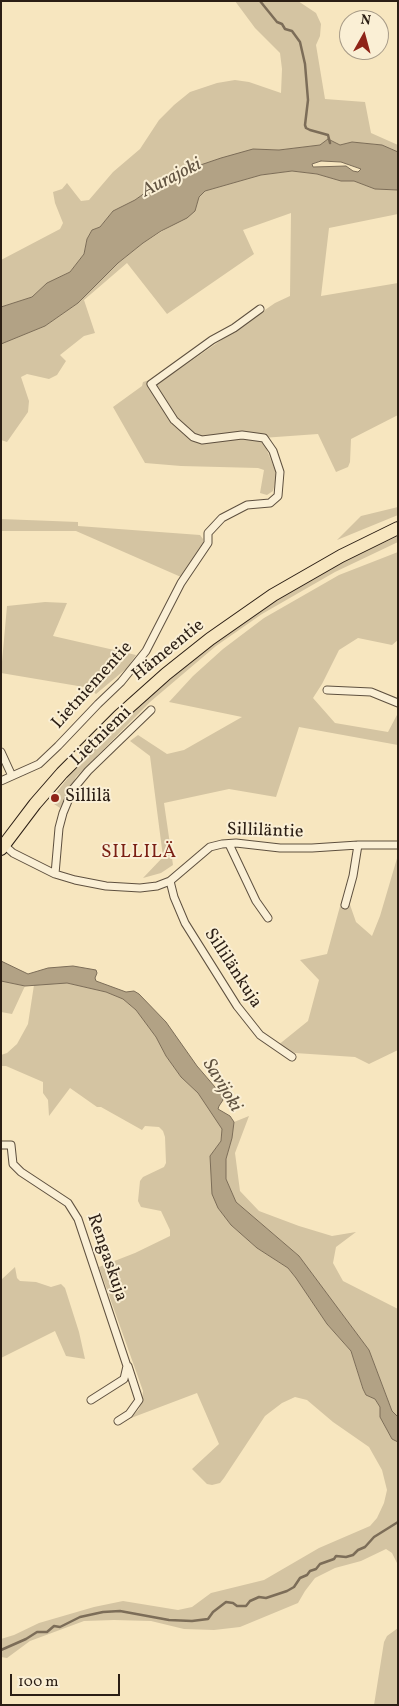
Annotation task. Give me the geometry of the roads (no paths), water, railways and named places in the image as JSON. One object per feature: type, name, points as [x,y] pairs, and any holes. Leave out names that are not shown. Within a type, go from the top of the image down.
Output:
[{"type":"highway","name":"Hämeentie","points":[[2,846],[62,773],[119,716],[166,674],[210,639],[273,595],[341,556],[398,528]]},
{"type":"street","name":"Lietniementie","points":[[1,781],[39,764],[121,682],[146,651],[181,583],[208,543],[208,532],[222,518],[239,508],[254,504],[270,503],[278,496],[280,472],[273,451],[264,438],[242,435],[202,440],[193,437],[174,420],[151,384],[212,340],[234,328],[260,309]]},
{"type":"street","points":[[327,690],[371,692],[398,704]]},
{"type":"street","name":"Lietniemi","points":[[56,874],[59,828],[62,813],[73,790],[88,771],[151,710]]},
{"type":"street","points":[[1,752],[12,776]]},
{"type":"street","name":"Silliläntie","points":[[2,846],[30,862],[75,880],[124,888],[140,888],[157,886],[170,880],[210,847],[229,844],[280,848],[398,845]]},
{"type":"street","points":[[229,844],[256,900],[268,918]]},
{"type":"street","points":[[345,905],[353,876],[358,845]]},
{"type":"street","name":"Sillilänkuja","points":[[170,880],[174,897],[185,923],[237,1006],[260,1035],[292,1057]]},
{"type":"street","name":"Rengaskuja","points":[[1,1145],[11,1145],[13,1164],[21,1172],[68,1203],[73,1209],[127,1366]]},
{"type":"street","points":[[91,1400],[124,1379],[127,1366]]},
{"type":"street","points":[[118,1422],[129,1414],[139,1400],[127,1366]]},
{"type":"water","name":"Aurajoki","points":[[328,139],[340,145],[352,142],[382,145],[398,152],[398,190],[375,189],[354,181],[341,181],[317,174],[292,171],[261,175],[205,191],[199,197],[195,211],[187,218],[161,231],[143,243],[118,263],[78,303],[45,326],[1,344],[1,307],[32,297],[47,283],[70,272],[84,254],[87,239],[92,230],[100,227],[113,211],[135,200],[177,173],[221,158],[253,149],[279,150],[320,145]],"holes":[[[321,161],[341,162],[361,169],[358,172],[346,166],[313,167],[312,164]]]},
{"type":"water","points":[[1,961],[28,974],[48,968],[73,966],[96,970],[96,981],[126,992],[134,991],[166,1022],[197,1066],[221,1094],[223,1100],[218,1109],[230,1116],[234,1122],[226,1159],[226,1179],[236,1202],[299,1256],[369,1350],[392,1411],[398,1417],[398,1442],[392,1439],[380,1417],[380,1407],[375,1399],[366,1395],[351,1351],[327,1324],[296,1278],[288,1268],[257,1248],[231,1225],[218,1208],[212,1194],[210,1156],[221,1141],[222,1129],[198,1093],[181,1077],[166,1056],[156,1037],[136,1010],[123,999],[106,992],[67,983],[25,986],[1,981]]},
{"type":"waterway","points":[[260,1],[277,22],[282,24],[285,29],[292,31],[300,42],[305,64],[308,100],[305,125],[310,130],[328,135],[330,143]]},
{"type":"waterway","points":[[1,1650],[37,1632],[47,1632],[54,1626],[60,1627],[80,1617],[103,1612],[120,1611],[169,1620],[192,1621],[208,1619],[213,1612],[226,1602],[237,1606],[246,1606],[250,1601],[259,1597],[266,1598],[287,1591],[294,1587],[300,1578],[316,1569],[320,1564],[334,1559],[336,1556],[346,1557],[353,1555],[365,1547],[374,1537],[398,1522]]},
{"type":"place","name":"Sillilä","points":[[55,798]]},
{"type":"district","name":"SILLILÄ","points":[[139,854]]},
{"type":"water label","name":"Savijoki","points":[[221,1086]]}]
